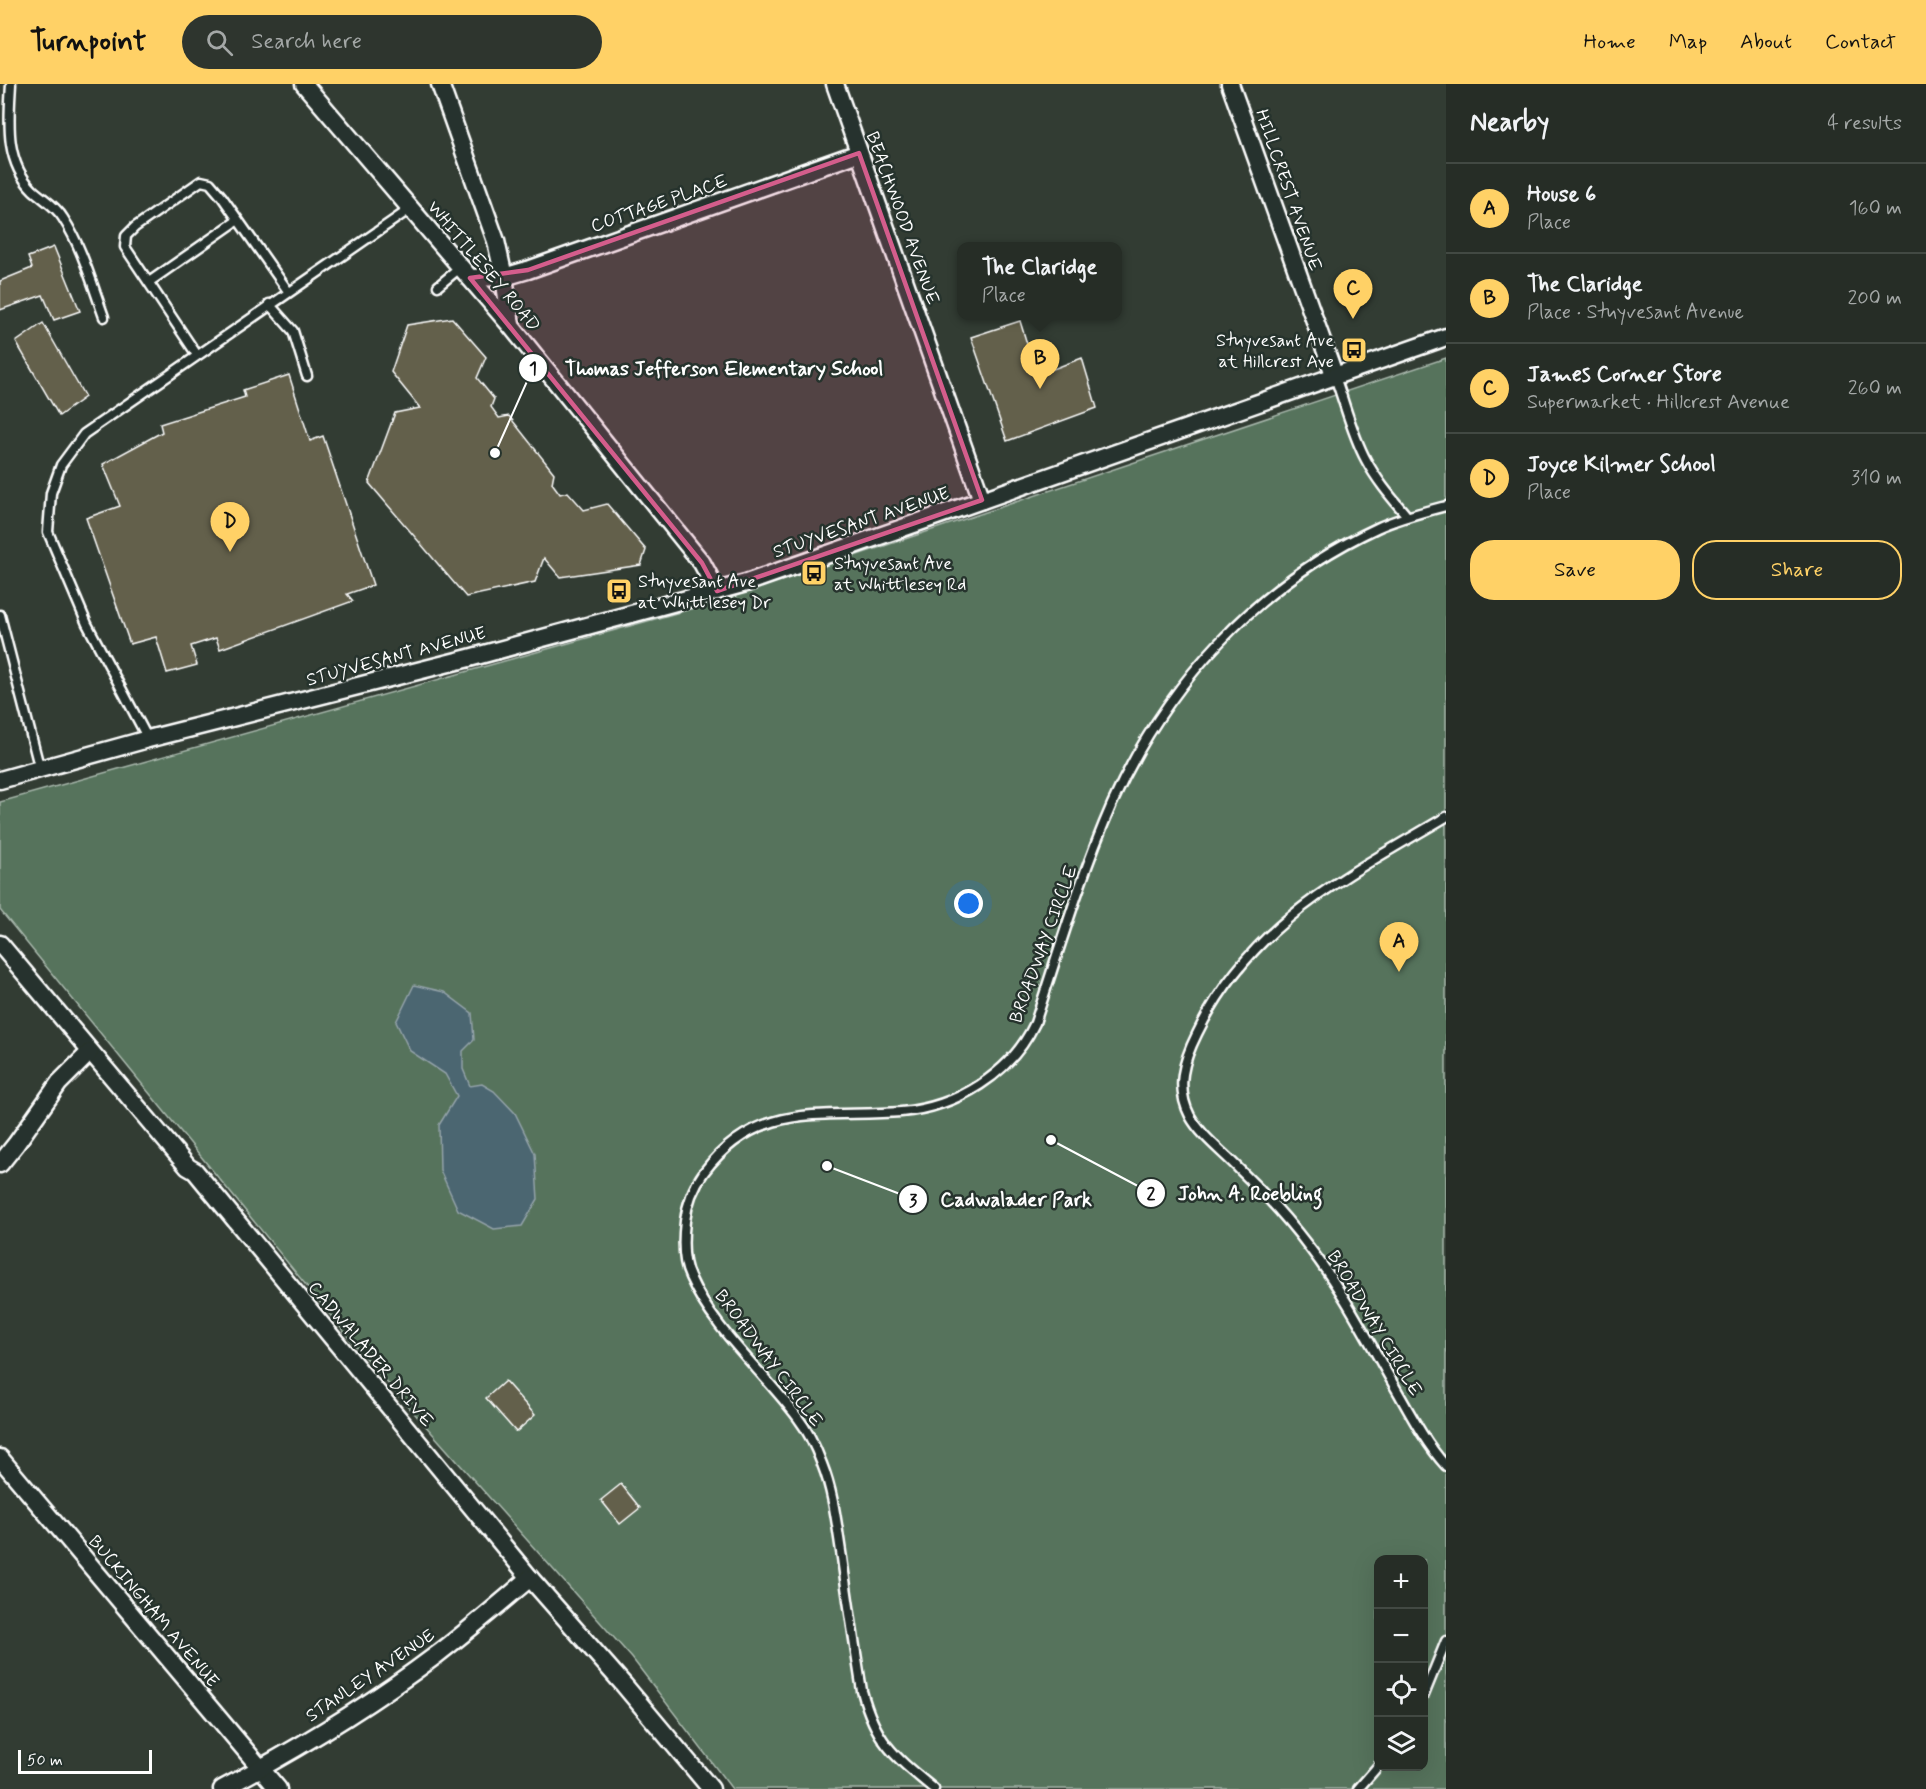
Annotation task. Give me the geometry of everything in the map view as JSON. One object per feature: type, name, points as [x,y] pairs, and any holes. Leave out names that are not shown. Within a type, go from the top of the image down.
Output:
[{"type":"street","points":[[440,84],[496,241],[511,326]]},
{"type":"street","name":"BEACHWOOD AVENUE","points":[[835,84],[982,500]]},
{"type":"street","name":"HILLCREST AVENUE","points":[[1230,84],[1335,377]]},
{"type":"street","name":"WHITTLESEY ROAD","points":[[310,85],[410,209],[511,326],[702,563],[717,591]]},
{"type":"street","name":"COTTAGE PLACE","points":[[465,273],[504,277],[528,270],[859,153]]},
{"type":"street","name":"STUYVESANT AVENUE","points":[[0,780],[148,739],[458,661],[747,583],[1446,337]]},
{"type":"street","name":"CADWALADER DRIVE","points":[[0,944],[90,1053],[188,1167],[195,1171],[530,1578],[624,1684],[711,1789]]},
{"type":"street","points":[[0,1164],[59,1083],[90,1053]]},
{"type":"street","name":"BUCKINGHAM AVENUE","points":[[0,1458],[278,1789]]},
{"type":"street","name":"STANLEY AVENUE","points":[[222,1789],[261,1769],[370,1701],[433,1658],[530,1578]]},
{"type":"lane","points":[[10,84],[9,134],[15,161],[32,189],[62,216],[74,237],[104,317]]},
{"type":"lane","points":[[197,355],[126,247],[126,236],[135,227],[201,181],[210,183],[288,291]]},
{"type":"lane","points":[[148,739],[87,624],[48,532],[51,494],[61,465],[84,434],[269,304],[410,209]]},
{"type":"lane","points":[[149,282],[238,220]]},
{"type":"lane","points":[[438,286],[465,273]]},
{"type":"lane","points":[[269,304],[293,332],[308,376]]},
{"type":"lane","points":[[1335,377],[1355,437],[1366,461],[1385,490],[1407,516]]},
{"type":"lane","name":"BROADWAY CIRCLE","points":[[934,1789],[896,1757],[880,1738],[868,1715],[862,1691],[833,1500],[823,1466],[812,1442],[799,1419],[711,1314],[689,1276],[685,1258],[684,1233],[686,1214],[694,1190],[699,1178],[725,1148],[765,1124],[817,1114],[903,1112],[932,1106],[980,1085],[996,1074],[1014,1056],[1035,1023],[1080,887],[1112,805],[1134,759],[1186,681],[1231,629],[1296,574],[1377,528],[1407,516],[1446,506]]},
{"type":"lane","points":[[0,615],[40,770]]},
{"type":"lane","name":"BROADWAY CIRCLE","points":[[1446,817],[1321,892],[1287,918],[1255,948],[1228,981],[1204,1018],[1188,1052],[1182,1071],[1181,1087],[1189,1115],[1198,1128],[1263,1193],[1310,1248],[1342,1296],[1421,1433],[1446,1466]]},
{"type":"lane","points":[[1428,1685],[1446,1641]]},
{"type":"lane","points":[[1358,1789],[1374,1771]]},
{"type":"highlighted area","points":[[859,153],[982,500],[717,591],[702,563],[470,278],[528,270]]},
{"type":"green space","points":[[1446,358],[1446,1789],[732,1789],[632,1658],[367,1360],[0,910],[0,802],[723,600]]},
{"type":"water","points":[[414,985],[444,992],[472,1013],[474,1040],[463,1051],[463,1069],[470,1086],[482,1084],[494,1091],[515,1113],[535,1154],[538,1199],[522,1226],[494,1229],[458,1210],[440,1170],[439,1125],[457,1096],[445,1074],[410,1051],[396,1022]]},
{"type":"building","points":[[54,247],[80,311],[54,320],[43,295],[0,310],[0,281],[32,268],[28,257]]},
{"type":"building","points":[[452,318],[486,357],[477,378],[494,399],[491,407],[499,418],[509,416],[554,473],[552,483],[560,494],[568,492],[584,510],[607,504],[646,550],[641,565],[560,577],[544,558],[535,582],[466,597],[369,483],[395,413],[420,408],[391,372],[407,325]]},
{"type":"building","points":[[1020,321],[1034,367],[1048,371],[1082,358],[1097,408],[1007,441],[971,337]]},
{"type":"building","points":[[43,323],[85,397],[59,416],[16,342]]},
{"type":"building","points":[[289,375],[310,441],[323,436],[373,585],[347,594],[353,601],[220,649],[216,638],[191,646],[197,665],[167,673],[156,637],[130,644],[86,518],[120,506],[103,464],[162,432],[160,424],[245,397],[243,390]]},
{"type":"building","points":[[505,1381],[535,1415],[516,1432],[486,1398]]},
{"type":"building","points":[[621,1484],[640,1508],[620,1524],[601,1500]]},
{"type":"place","name":"James Corner Store","points":[[1353,319]]},
{"type":"place","name":"Stuyvesant Ave at Hillcrest Ave","points":[[1354,350]]},
{"type":"place","name":"The Claridge","points":[[1040,389]]},
{"type":"place","name":"Thomas Jefferson Elementary School","points":[[495,453]]},
{"type":"place","name":"Joyce Kilmer School","points":[[230,552]]},
{"type":"place","name":"Stuyvesant Ave at Whittlesey Rd","points":[[814,573]]},
{"type":"place","name":"Stuyvesant Ave at Whittlesey Dr","points":[[619,591]]},
{"type":"place","name":"House 6","points":[[1399,972]]},
{"type":"place","name":"John A. Roebling","points":[[1051,1140]]},
{"type":"place","name":"Cadwalader Park","points":[[827,1166]]}]
